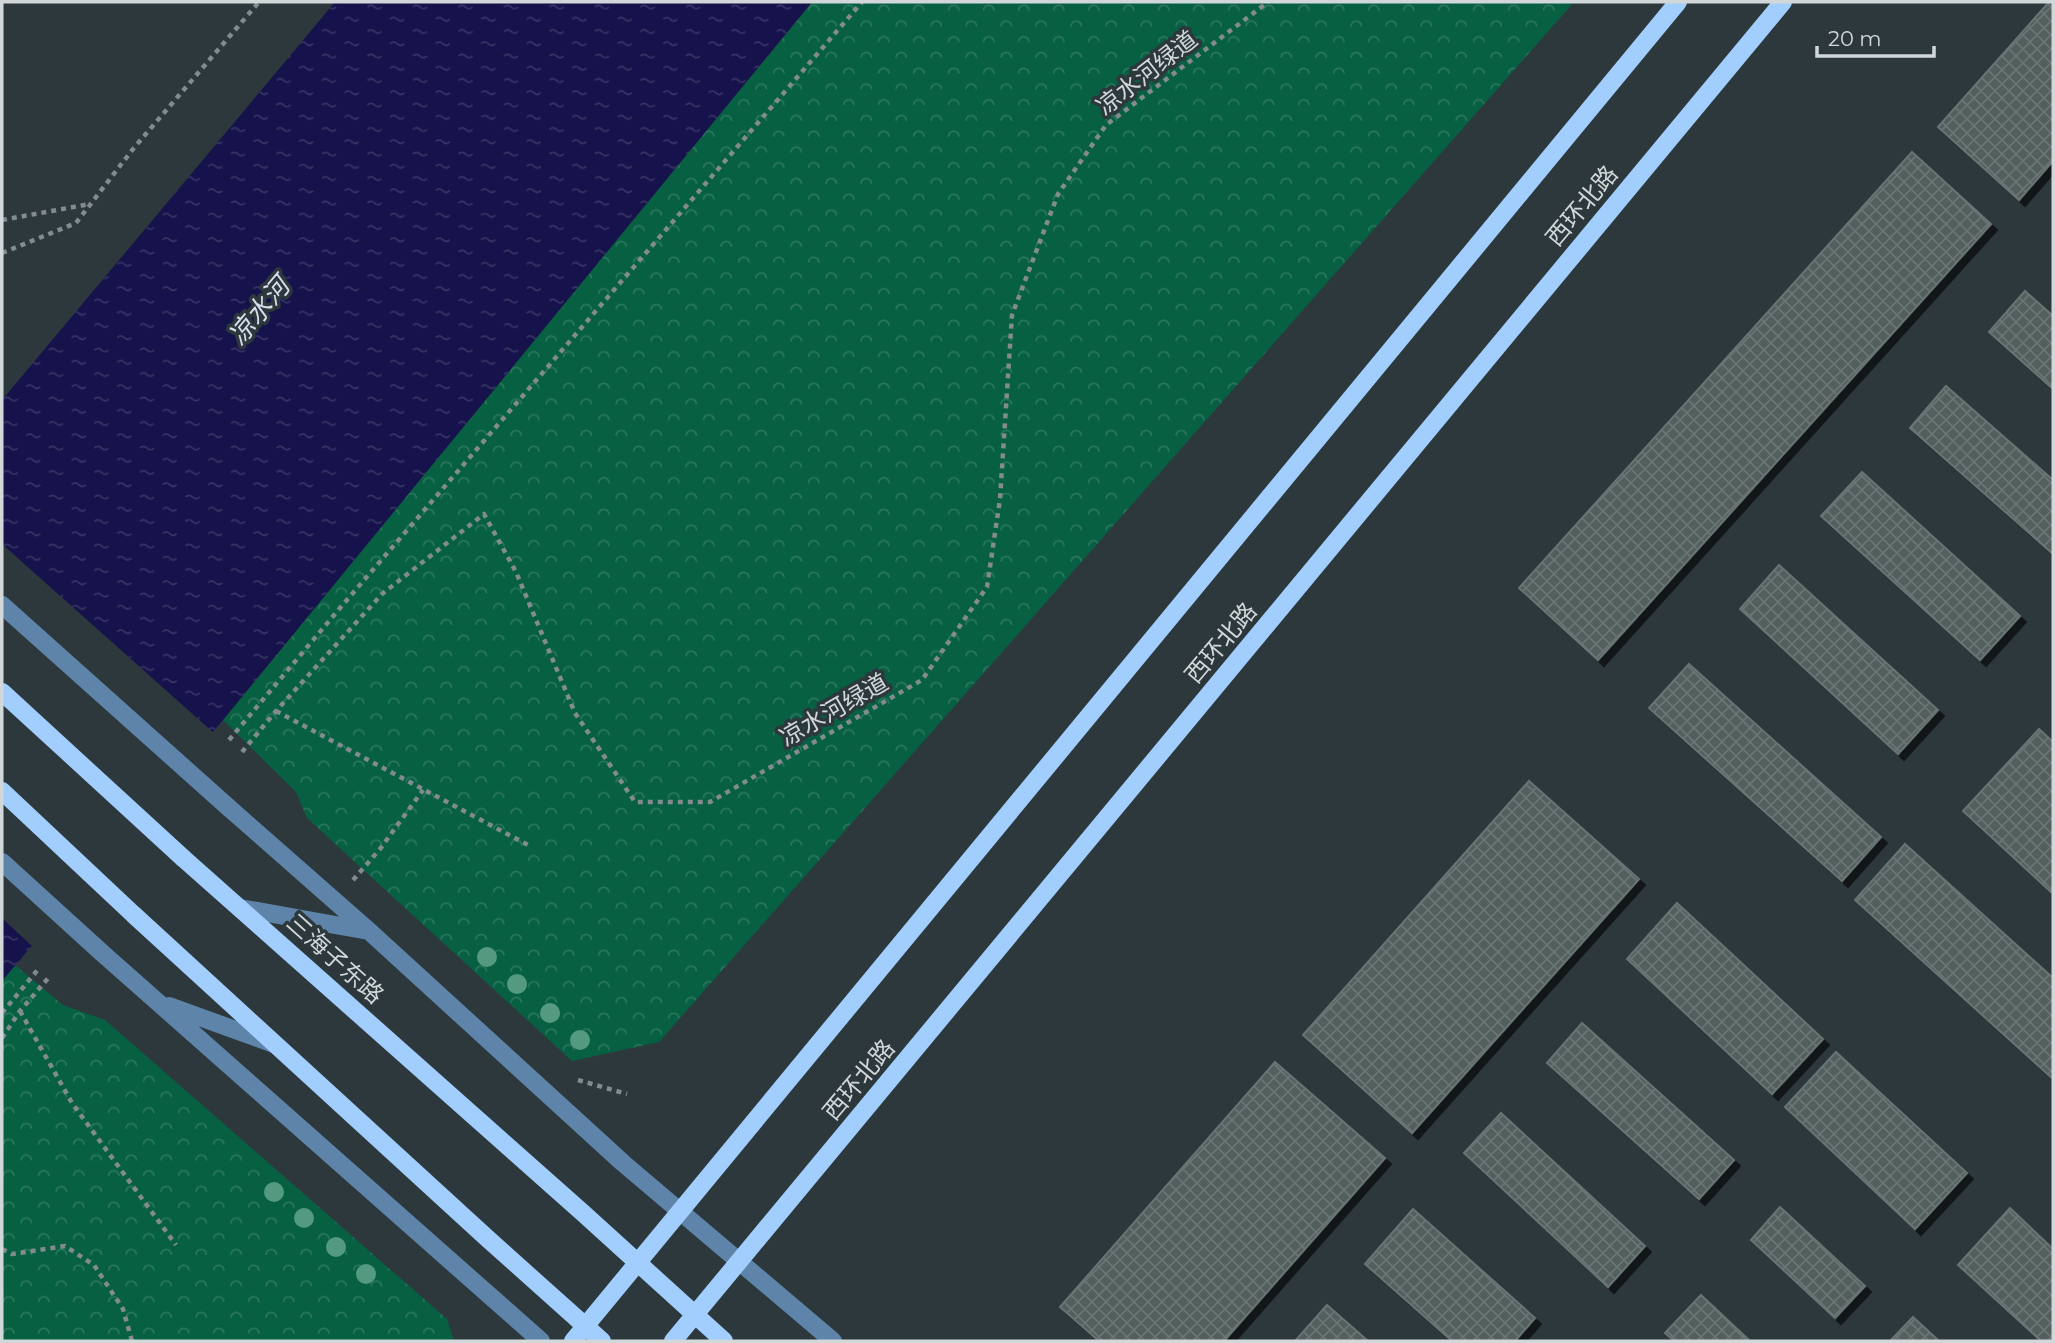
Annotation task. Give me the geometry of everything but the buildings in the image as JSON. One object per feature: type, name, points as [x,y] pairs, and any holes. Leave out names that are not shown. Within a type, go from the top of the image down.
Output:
[{"type":"main road","points":[[573,1341],[1678,2]]},
{"type":"main road","name":"西环北路","points":[[673,1341],[1783,2]]},
{"type":"main road","name":"三海子东路","points":[[2,692],[183,858],[724,1341]]},
{"type":"main road","points":[[2,791],[488,1240],[602,1341]]},
{"type":"street","points":[[2,605],[369,931],[623,1163],[833,1341]]},
{"type":"street","points":[[2,862],[541,1341]]},
{"type":"street","points":[[240,908],[369,931]]},
{"type":"street","points":[[159,1003],[275,1044]]},
{"type":"path","points":[[2,253],[76,223],[133,149],[259,2]]},
{"type":"path","points":[[229,740],[862,2]]},
{"type":"path","name":"凉水河绿道","points":[[242,752],[382,594],[484,514],[516,572],[575,713],[635,802],[710,802],[922,680],[988,587],[1000,499],[1012,315],[1058,194],[1106,125],[1268,2]]},
{"type":"path","points":[[2,220],[91,204]]},
{"type":"path","points":[[276,711],[528,845]]},
{"type":"path","points":[[353,880],[380,849],[423,790]]},
{"type":"path","points":[[2,1013],[40,967]]},
{"type":"path","points":[[2,1038],[20,1011],[50,976]]},
{"type":"path","points":[[20,1011],[72,1103],[176,1245]]},
{"type":"path","points":[[2,1249],[12,1254],[65,1246],[94,1265],[122,1309],[132,1341]]},
{"type":"green space","points":[[812,2],[1574,2],[659,1042],[572,1061],[307,818],[296,792],[223,720]]},
{"type":"green space","points":[[15,965],[63,1005],[105,1020],[447,1319],[454,1341],[2,1341],[2,981]]},
{"type":"water","name":"凉水河","points":[[335,2],[812,2],[223,720],[2,981],[2,400]]},
{"type":"pier","points":[[2,544],[215,734],[34,948],[2,918]]}]
